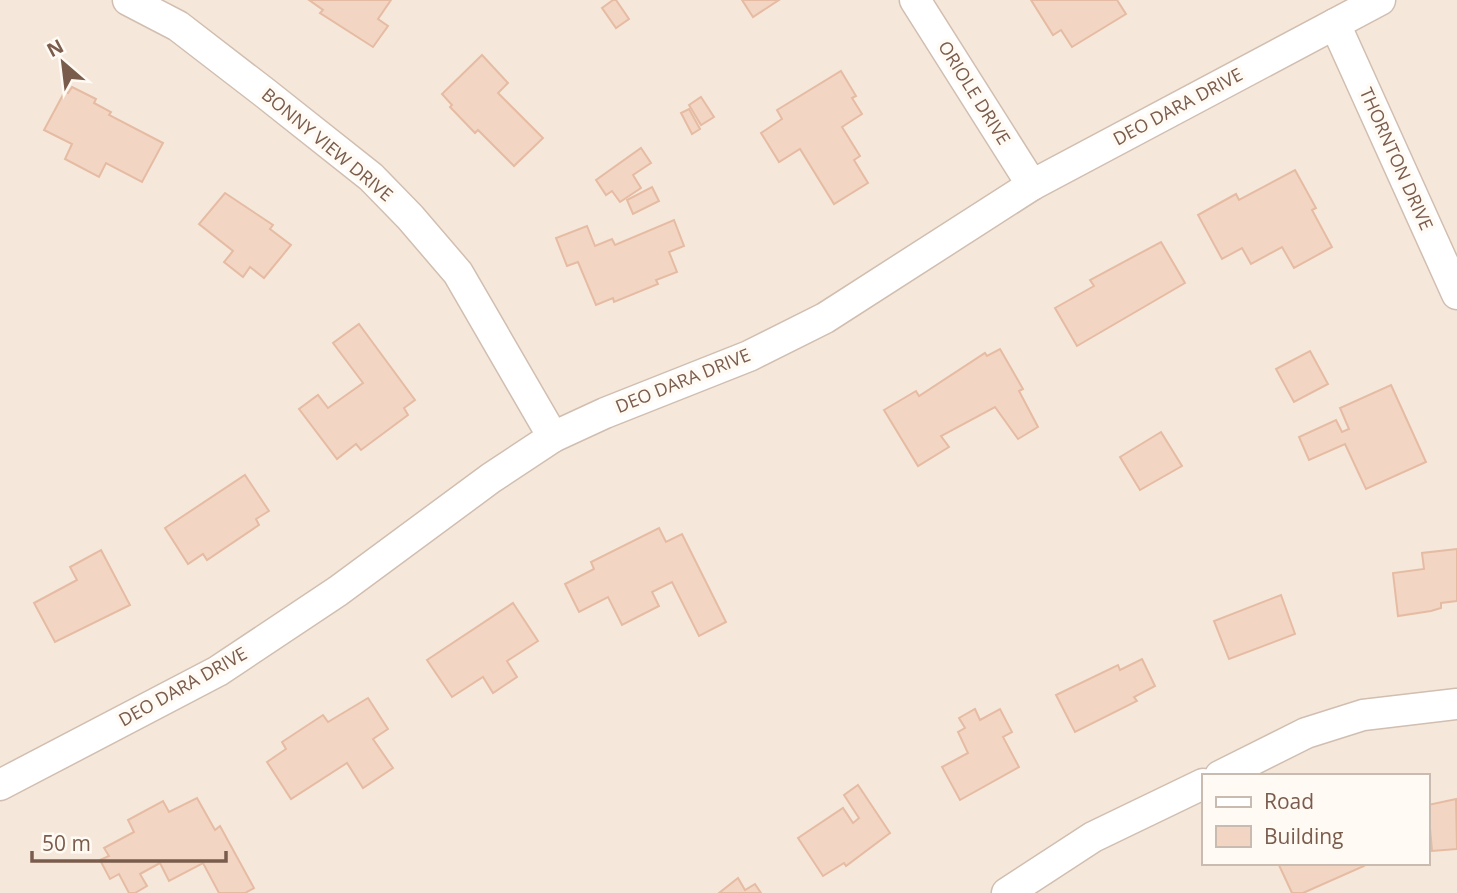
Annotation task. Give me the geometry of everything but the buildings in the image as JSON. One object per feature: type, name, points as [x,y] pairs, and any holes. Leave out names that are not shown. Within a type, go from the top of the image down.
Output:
[{"type":"street","name":"BONNY VIEW DRIVE","points":[[128,0],[177,26],[265,93],[371,177],[410,217],[458,273],[553,437]]},
{"type":"street","name":"ORIOLE DRIVE","points":[[915,0],[1032,186]]},
{"type":"street","name":"DEO DARA DRIVE","points":[[0,785],[218,671],[338,591],[491,478],[553,437],[604,413],[749,356],[825,318],[1032,186],[1380,0]]},
{"type":"street","name":"THORNTON DRIVE","points":[[1335,24],[1457,294]]},
{"type":"street","points":[[1224,774],[1306,733],[1363,715],[1457,704]]},
{"type":"street","points":[[1007,893],[1093,837],[1202,784]]},
{"type":"shaded area","points":[[0,0],[1457,0],[1457,893],[0,893]]}]
